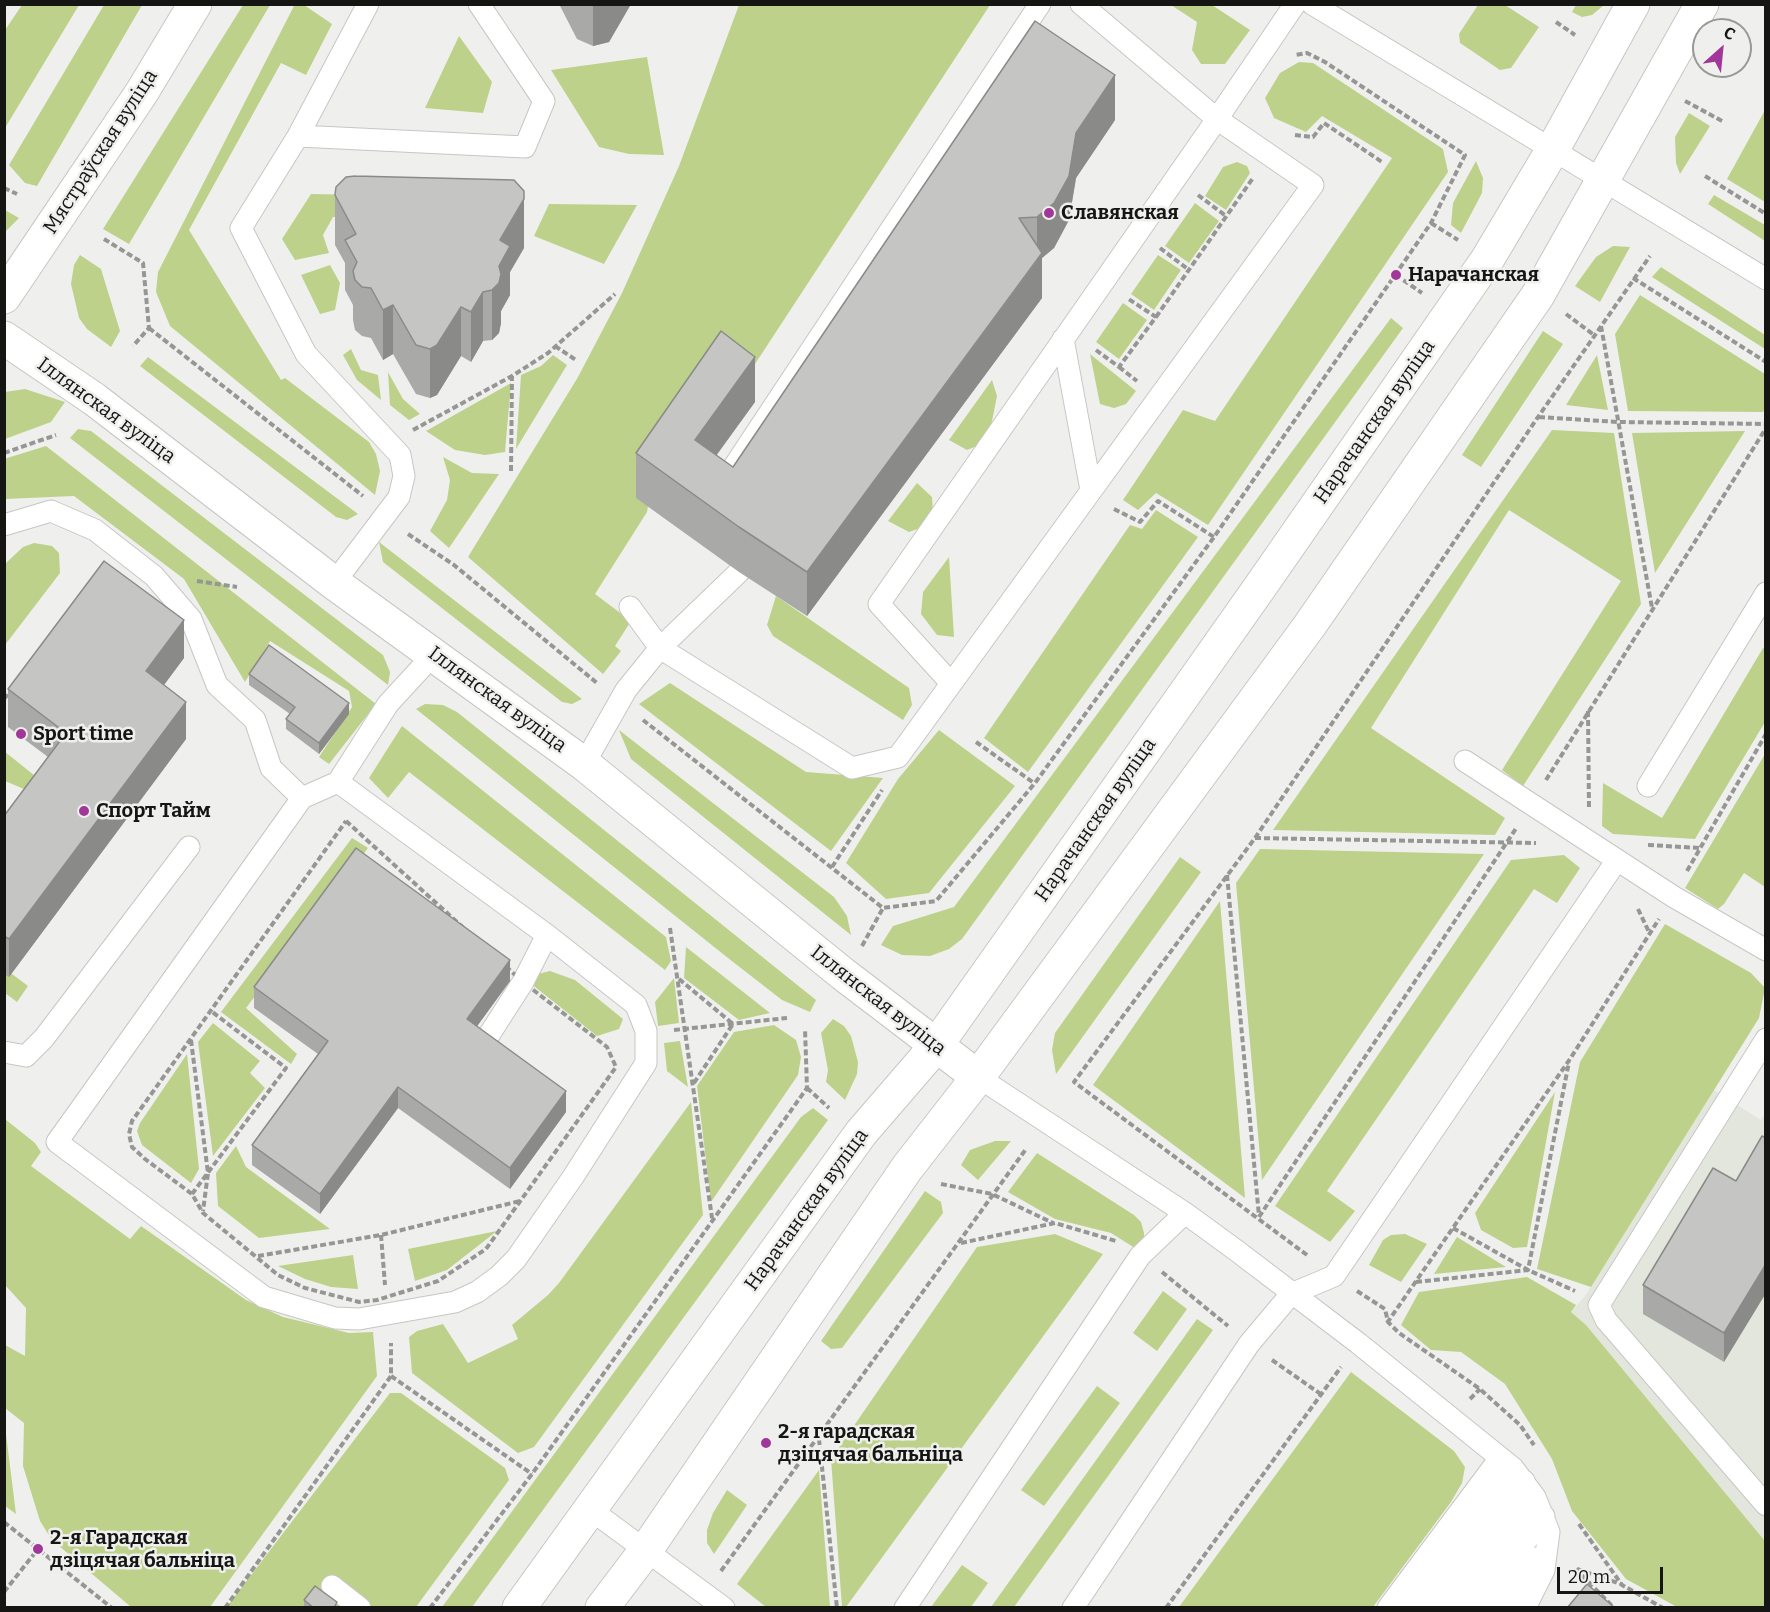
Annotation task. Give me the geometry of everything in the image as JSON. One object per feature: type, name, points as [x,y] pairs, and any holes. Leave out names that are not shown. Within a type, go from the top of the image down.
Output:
[{"type":"main road","name":"Мястраўская вуліца","points":[[4,297],[142,92],[195,4]]},
{"type":"main road","name":"Нарачанская вуліца","points":[[519,1608],[861,1133],[936,1046],[1487,260],[1553,149],[1632,4]]},
{"type":"main road","points":[[602,1608],[646,1550],[907,1168],[978,1077],[1323,605],[1538,295],[1600,180],[1702,4]]},
{"type":"main road","name":"Іллянская вуліца","points":[[4,338],[94,399],[334,583],[584,764],[936,1046],[978,1077]]},
{"type":"lane","points":[[298,136],[525,147],[544,101],[479,4]]},
{"type":"lane","points":[[729,474],[1040,4]]},
{"type":"lane","points":[[630,607],[660,648],[852,768],[897,757],[1313,185],[1217,119],[1081,4]]},
{"type":"lane","points":[[950,682],[879,604],[1295,4]]},
{"type":"lane","points":[[1312,4],[1766,279]]},
{"type":"lane","points":[[334,583],[388,515],[399,497],[404,476],[400,455],[306,354],[241,228],[298,136],[368,5]]},
{"type":"lane","points":[[1064,339],[1091,490]]},
{"type":"lane","points":[[4,525],[51,511],[95,530],[146,570],[191,619],[218,685],[255,720],[271,768],[302,798]]},
{"type":"lane","points":[[584,764],[618,700],[660,648],[739,572]]},
{"type":"lane","points":[[1647,786],[1765,596]]},
{"type":"lane","points":[[338,782],[547,935],[636,1005],[646,1031],[646,1063],[573,1177],[516,1258],[499,1276],[477,1292],[455,1302],[388,1306],[359,1319],[335,1318],[264,1297],[57,1142],[302,798],[338,782],[388,704],[434,654]]},
{"type":"lane","points":[[1465,761],[1674,897],[1766,950]]},
{"type":"lane","points":[[4,1052],[26,1056],[44,1038],[189,847]]},
{"type":"lane","points":[[1072,1608],[1249,1344],[1291,1294],[1334,1276],[1617,860]]},
{"type":"lane","points":[[489,1035],[523,982],[547,935]]},
{"type":"lane","points":[[1766,1039],[1599,1305],[1606,1320],[1766,1505]]},
{"type":"lane","points":[[978,1077],[1185,1213],[1358,1343],[1518,1476],[1544,1516],[1549,1532],[1544,1570],[1525,1608]]},
{"type":"lane","points":[[905,1608],[1140,1256],[1185,1213]]},
{"type":"lane","points":[[1388,1608],[1518,1476]]},
{"type":"lane","points":[[1409,1608],[1518,1476]]},
{"type":"lane","points":[[1431,1608],[1518,1476]]},
{"type":"lane","points":[[1454,1608],[1518,1476]]},
{"type":"lane","points":[[591,1510],[724,1608]]},
{"type":"lane","points":[[1478,1608],[1544,1516]]},
{"type":"lane","points":[[1502,1608],[1548,1545]]},
{"type":"lane","points":[[332,1586],[360,1608]]},
{"type":"path","points":[[1556,22],[1575,35]]},
{"type":"path","points":[[104,239],[143,263],[149,328],[388,515],[400,528],[454,565],[618,700],[883,908],[936,901],[1035,783],[1214,537],[1431,223],[1465,154],[1325,62],[1307,53],[1289,59]]},
{"type":"path","points":[[1684,100],[1724,122]]},
{"type":"path","points":[[1285,132],[1313,137],[1324,123],[1382,162]]},
{"type":"path","points":[[1119,367],[1257,172]]},
{"type":"path","points":[[1705,176],[1766,214]]},
{"type":"path","points":[[1189,201],[1200,185]]},
{"type":"path","points":[[4,188],[17,194]]},
{"type":"path","points":[[1195,192],[1226,216]]},
{"type":"path","points":[[1431,223],[1461,242]]},
{"type":"path","points":[[1164,237],[1157,246],[1189,270]]},
{"type":"path","points":[[1074,1082],[1255,838],[1538,417],[1650,256]]},
{"type":"path","points":[[1633,278],[1766,362]]},
{"type":"path","points":[[415,440],[412,431],[512,376],[555,346],[615,294]]},
{"type":"path","points":[[1123,295],[1156,317]]},
{"type":"path","points":[[1562,312],[1594,335]]},
{"type":"path","points":[[1601,325],[1653,608]]},
{"type":"path","points":[[133,346],[149,328]]},
{"type":"path","points":[[1087,344],[1140,383]]},
{"type":"path","points":[[555,346],[576,360]]},
{"type":"path","points":[[511,471],[512,376]]},
{"type":"path","points":[[1538,417],[1618,422],[1766,424]]},
{"type":"path","points":[[4,453],[56,435]]},
{"type":"path","points":[[1111,507],[1140,522],[1158,501],[1214,537]]},
{"type":"path","points":[[146,570],[184,579],[237,587]]},
{"type":"path","points":[[4,699],[11,690]]},
{"type":"path","points":[[1255,838],[1590,842],[1588,709]]},
{"type":"path","points":[[1166,1608],[1358,1343],[1388,1323],[1570,1059],[1674,897],[1766,734]]},
{"type":"path","points":[[976,742],[1035,783]]},
{"type":"path","points":[[832,867],[885,786]]},
{"type":"path","points":[[346,822],[523,982],[607,1047],[616,1067],[520,1201],[502,1229],[475,1259],[388,1306],[359,1302],[306,1288],[278,1275],[203,1213],[192,1194],[132,1147],[129,1134],[132,1121],[346,822]]},
{"type":"path","points":[[1645,845],[1700,848]]},
{"type":"path","points":[[1227,875],[1259,1217]]},
{"type":"path","points":[[862,946],[883,908]]},
{"type":"path","points":[[670,928],[712,1218]]},
{"type":"path","points":[[678,978],[734,1024]]},
{"type":"path","points":[[192,1194],[286,1068],[211,1011]]},
{"type":"path","points":[[607,1047],[646,1031],[684,1030],[787,1018]]},
{"type":"path","points":[[693,1084],[734,1024]]},
{"type":"path","points":[[430,1608],[532,1474],[712,1218],[807,1088],[805,1029]]},
{"type":"path","points":[[190,1039],[208,1173],[203,1213]]},
{"type":"path","points":[[1528,1270],[1570,1059]]},
{"type":"path","points":[[807,1088],[829,1108]]},
{"type":"path","points":[[705,1593],[1026,1149]]},
{"type":"path","points":[[941,1184],[992,1194],[1055,1223]]},
{"type":"path","points":[[254,1257],[381,1234],[520,1201]]},
{"type":"path","points":[[1453,1228],[1528,1270],[1599,1305]]},
{"type":"path","points":[[225,1608],[391,1376],[388,1306],[381,1234]]},
{"type":"path","points":[[1415,1282],[1528,1270]]},
{"type":"path","points":[[391,1376],[532,1474]]},
{"type":"path","points":[[819,1438],[837,1608]]},
{"type":"path","points":[[1576,1521],[1622,1585]]},
{"type":"path","points":[[4,1522],[112,1608]]},
{"type":"path","points":[[4,1592],[39,1549]]},
{"type":"path","points":[[1614,1608],[1576,1569],[1622,1585],[1663,1608]]},
{"type":"shaded area","points":[[1714,1090],[1761,1120],[1765,1114],[1765,1541],[1586,1325],[1571,1312],[1585,1296]]},
{"type":"green space","points":[[295,4],[304,5],[332,24],[306,75],[281,63],[189,230],[281,380],[285,378],[369,442],[376,454],[380,471],[375,495],[170,326],[156,292],[158,272]]},
{"type":"green space","points":[[1576,4],[1604,5],[1592,15],[1582,17],[1572,12]]},
{"type":"green space","points":[[22,5],[79,5],[5,128],[5,30]]},
{"type":"green space","points":[[104,5],[142,5],[37,186],[25,183],[9,165]]},
{"type":"green space","points":[[243,5],[270,5],[129,244],[103,229]]},
{"type":"green space","points":[[739,5],[990,5],[738,390],[648,506],[647,512],[595,594],[631,621],[615,646],[621,651],[603,674],[468,557],[578,377],[622,293],[679,166]]},
{"type":"green space","points":[[1171,5],[1212,5],[1250,30],[1225,64],[1201,64],[1192,50],[1197,22]]},
{"type":"green space","points":[[1478,5],[1505,5],[1539,27],[1511,68],[1500,70],[1460,43],[1459,34]]},
{"type":"green space","points":[[459,36],[492,82],[483,113],[425,108]]},
{"type":"green space","points":[[647,57],[664,155],[629,154],[599,147],[551,70]]},
{"type":"green space","points":[[1299,62],[1313,63],[1443,149],[1448,172],[1208,525],[1156,493],[1138,510],[1123,500],[1183,410],[1215,421],[1392,158],[1322,116],[1306,132],[1274,118],[1265,98],[1280,73]]},
{"type":"green space","points":[[1765,110],[1765,202],[1727,179]]},
{"type":"green space","points":[[1689,113],[1710,126],[1680,174],[1676,163],[1675,137]]},
{"type":"green space","points":[[1476,161],[1483,178],[1482,193],[1461,233],[1451,225],[1453,203]]},
{"type":"green space","points":[[1237,162],[1247,166],[1250,173],[1226,210],[1205,196],[1223,167]]},
{"type":"green space","points":[[311,194],[420,196],[419,217],[333,217],[323,235],[329,253],[295,260],[282,239]]},
{"type":"green space","points":[[1714,195],[1765,225],[1765,241],[1708,204]]},
{"type":"green space","points":[[1195,203],[1219,221],[1189,263],[1165,246]]},
{"type":"green space","points":[[549,204],[637,205],[604,264],[534,236]]},
{"type":"green space","points":[[5,210],[19,218],[5,232]]},
{"type":"green space","points":[[1613,246],[1630,247],[1600,302],[1575,286],[1596,257]]},
{"type":"green space","points":[[80,255],[101,269],[120,331],[111,347],[87,329],[79,318],[71,284],[74,265]]},
{"type":"green space","points":[[1158,255],[1181,270],[1154,310],[1131,294]]},
{"type":"green space","points":[[330,265],[340,283],[335,310],[320,314],[301,275]]},
{"type":"green space","points":[[1661,267],[1765,335],[1765,349],[1652,277]]},
{"type":"green space","points":[[1640,295],[1765,374],[1763,412],[1628,411],[1615,334]]},
{"type":"green space","points":[[1123,303],[1147,320],[1119,359],[1096,342]]},
{"type":"green space","points":[[1391,318],[1403,328],[962,939],[949,949],[930,956],[902,955],[881,945],[893,926],[954,907]]},
{"type":"green space","points":[[1543,331],[1563,344],[1481,467],[1462,455]]},
{"type":"green space","points":[[351,349],[361,370],[378,375],[381,400],[357,380],[343,355]]},
{"type":"green space","points":[[1090,354],[1136,391],[1126,404],[1114,408],[1100,404]]},
{"type":"green space","points":[[553,355],[567,365],[516,449],[521,375],[541,366]]},
{"type":"green space","points":[[1597,355],[1608,410],[1566,405]]},
{"type":"green space","points":[[148,357],[358,514],[347,520],[336,517],[140,366]]},
{"type":"green space","points":[[388,372],[403,399],[420,414],[409,420],[390,405]]},
{"type":"green space","points":[[992,380],[997,396],[991,426],[982,444],[967,450],[949,440]]},
{"type":"green space","points":[[511,383],[505,452],[485,455],[455,450],[426,431]]},
{"type":"green space","points":[[25,389],[65,402],[51,422],[5,439],[5,392]]},
{"type":"green space","points":[[78,429],[91,431],[383,655],[390,672],[388,685],[70,438]]},
{"type":"green space","points":[[1552,430],[1614,433],[1641,604],[1523,786],[1502,770],[1621,581],[1509,510],[1371,728],[1505,818],[1495,835],[1273,830]]},
{"type":"green space","points":[[1745,431],[1655,573],[1632,433]]},
{"type":"green space","points":[[46,446],[376,704],[329,764],[319,757],[352,707],[349,691],[270,641],[245,682],[184,579],[74,496],[5,499],[4,459]]},
{"type":"green space","points":[[443,457],[472,473],[499,474],[449,548],[430,531],[447,500],[450,480]]},
{"type":"green space","points":[[917,483],[932,497],[933,512],[926,526],[909,532],[888,521]]},
{"type":"green space","points":[[1156,510],[1198,537],[1028,772],[984,738],[1130,525],[1142,529]]},
{"type":"green space","points":[[379,542],[582,699],[572,704],[562,702],[383,562]]},
{"type":"green space","points":[[34,543],[52,546],[59,553],[60,573],[5,645],[5,564],[23,547]]},
{"type":"green space","points":[[949,557],[954,637],[937,635],[921,614],[923,592]]},
{"type":"green space","points":[[776,596],[909,688],[912,705],[903,720],[773,636],[767,625]]},
{"type":"green space","points":[[1763,648],[1766,650],[1765,722],[1695,839],[1613,834],[1602,826],[1603,783],[1662,818]]},
{"type":"green space","points":[[670,683],[806,772],[883,778],[831,851],[639,704]]},
{"type":"green space","points":[[425,704],[443,705],[457,712],[816,1000],[810,1012],[782,1000],[416,709]]},
{"type":"green space","points":[[402,726],[666,937],[671,961],[665,970],[409,772],[388,798],[369,778]]},
{"type":"green space","points":[[619,730],[834,897],[847,916],[851,935],[631,759]]},
{"type":"green space","points":[[939,730],[1015,786],[929,893],[886,899],[846,863],[898,779]]},
{"type":"green space","points":[[4,751],[40,780],[31,792],[5,781]]},
{"type":"green space","points":[[1765,754],[1765,887],[1744,873],[1724,904],[1718,909],[1685,888]]},
{"type":"green space","points":[[352,838],[368,848],[246,1008],[297,1054],[291,1064],[221,1012]]},
{"type":"green space","points":[[1260,849],[1484,854],[1262,1180],[1236,883]]},
{"type":"green space","points":[[1564,855],[1580,868],[1557,903],[1534,889],[1327,1191],[1355,1211],[1330,1242],[1275,1206],[1511,860]]},
{"type":"green space","points":[[1180,857],[1201,872],[1056,1074],[1052,1050],[1055,1033]]},
{"type":"green space","points":[[1220,901],[1245,1198],[1093,1085]]},
{"type":"green space","points":[[1665,924],[1751,973],[1765,988],[1759,1018],[1591,1287],[1537,1269],[1580,1062]]},
{"type":"green space","points":[[686,947],[770,1013],[739,1020],[684,978]]},
{"type":"green space","points":[[4,968],[28,986],[17,1002],[5,993]]},
{"type":"green space","points":[[550,971],[575,980],[623,1019],[619,1029],[597,1036],[530,983],[538,974]]},
{"type":"green space","points":[[674,978],[679,1023],[658,1026],[655,1002]]},
{"type":"green space","points":[[833,1019],[844,1026],[851,1036],[858,1062],[857,1074],[845,1100],[826,1082],[828,1070],[821,1033]]},
{"type":"green space","points":[[213,1023],[260,1061],[250,1073],[265,1088],[213,1156],[198,1042]]},
{"type":"green space","points":[[774,1025],[796,1040],[801,1057],[798,1075],[711,1202],[697,1086],[734,1032]]},
{"type":"green space","points":[[680,1041],[688,1087],[667,1071],[664,1043]]},
{"type":"green space","points":[[187,1054],[199,1169],[191,1183],[142,1145],[137,1131],[140,1123]]},
{"type":"green space","points":[[1555,1092],[1527,1247],[1513,1248],[1481,1230],[1475,1213]]},
{"type":"green space","points":[[691,1102],[703,1215],[534,1447],[518,1453],[412,1373],[409,1337],[417,1331],[443,1324],[468,1363],[518,1339],[512,1325],[559,1283]]},
{"type":"green space","points":[[813,1108],[828,1120],[472,1607],[442,1607],[801,1117]]},
{"type":"green space","points":[[5,1119],[35,1143],[41,1152],[31,1166],[130,1239],[141,1226],[246,1300],[283,1317],[349,1333],[373,1332],[377,1376],[210,1607],[131,1607],[52,1540],[40,1521],[23,1466],[24,1423],[5,1408],[5,1345],[25,1356],[26,1308],[5,1285]]},
{"type":"green space","points":[[995,1141],[1011,1141],[978,1180],[961,1165],[970,1150]]},
{"type":"green space","points":[[236,1146],[246,1167],[330,1229],[259,1238],[218,1206],[216,1173]]},
{"type":"green space","points":[[1037,1153],[1134,1215],[1141,1222],[1144,1233],[1144,1243],[1138,1250],[1111,1233],[1055,1219],[1008,1192]]},
{"type":"green space","points":[[925,1191],[941,1202],[943,1213],[842,1348],[831,1349],[821,1341]]},
{"type":"green space","points":[[497,1231],[447,1270],[415,1281],[408,1249]]},
{"type":"green space","points":[[1055,1234],[1103,1254],[846,1607],[842,1607],[831,1459],[977,1247]]},
{"type":"green space","points":[[1405,1234],[1427,1244],[1401,1282],[1369,1265],[1383,1240],[1391,1235]]},
{"type":"green space","points":[[1457,1237],[1506,1267],[1434,1274]]},
{"type":"green space","points":[[353,1255],[358,1289],[331,1287],[305,1279],[278,1266]]},
{"type":"green space","points":[[1527,1277],[1576,1305],[1571,1312],[1586,1325],[1765,1541],[1765,1607],[1677,1607],[1626,1579],[1572,1511],[1552,1459],[1505,1384],[1461,1352],[1431,1350],[1401,1325],[1419,1292]]},
{"type":"green space","points":[[1163,1291],[1187,1309],[1157,1351],[1133,1333]]},
{"type":"green space","points":[[1197,1319],[1213,1330],[1014,1607],[991,1607]]},
{"type":"green space","points":[[1351,1372],[1454,1451],[1465,1467],[1462,1483],[1451,1502],[1373,1607],[1179,1607]]},
{"type":"green space","points":[[1097,1386],[1120,1403],[1044,1506],[1021,1490]]},
{"type":"green space","points":[[390,1393],[401,1393],[505,1468],[509,1480],[416,1607],[226,1608]]},
{"type":"green space","points":[[5,1426],[16,1514],[5,1506]]},
{"type":"green space","points":[[819,1470],[830,1607],[766,1607],[737,1584]]},
{"type":"green space","points":[[727,1490],[747,1505],[714,1554],[707,1543],[707,1530],[713,1513]]},
{"type":"green space","points":[[962,1565],[988,1583],[971,1607],[931,1607]]},
{"type":"building","points":[[1035,21],[1115,75],[1076,133],[1069,176],[1054,203],[1037,217],[1019,218],[1042,253],[807,572],[739,527],[636,453],[721,331],[755,357],[695,440],[733,467]]},
{"type":"building","points":[[346,177],[514,180],[524,191],[524,199],[500,240],[510,246],[499,266],[501,274],[499,283],[492,290],[483,292],[471,312],[461,307],[437,345],[430,349],[416,345],[393,305],[383,310],[371,288],[362,287],[355,280],[353,271],[357,262],[345,240],[356,234],[335,195],[336,187]]},
{"type":"building","name":"Спорт Тайм","points":[[104,561],[184,620],[146,671],[186,702],[9,939],[4,936],[4,816],[66,733],[8,689]]},
{"type":"building","points":[[269,645],[349,703],[319,743],[286,719],[295,707],[249,674]]},
{"type":"building","points":[[356,848],[510,960],[467,1019],[566,1091],[510,1168],[398,1087],[320,1194],[252,1145],[328,1041],[254,987]]},
{"type":"building","points":[[1762,1136],[1766,1138],[1766,1264],[1724,1333],[1643,1285],[1713,1168],[1736,1181]]},
{"type":"building","points":[[1587,1584],[1615,1608],[1567,1608]]},
{"type":"building","points":[[315,1586],[337,1602],[334,1608],[314,1608],[304,1600]]},
{"type":"place","name":"Славянская","points":[[1049,213]]},
{"type":"place","name":"Нарачанская","points":[[1396,275]]},
{"type":"place","name":"Sport time","points":[[21,734]]},
{"type":"place","name":"Спорт Тайм","points":[[84,811]]},
{"type":"place","name":"2-я гарадская дзіцячая бальніца","points":[[766,1443]]},
{"type":"place","name":"2-я Гарадская дзіцячая бальніца","points":[[38,1549]]}]
